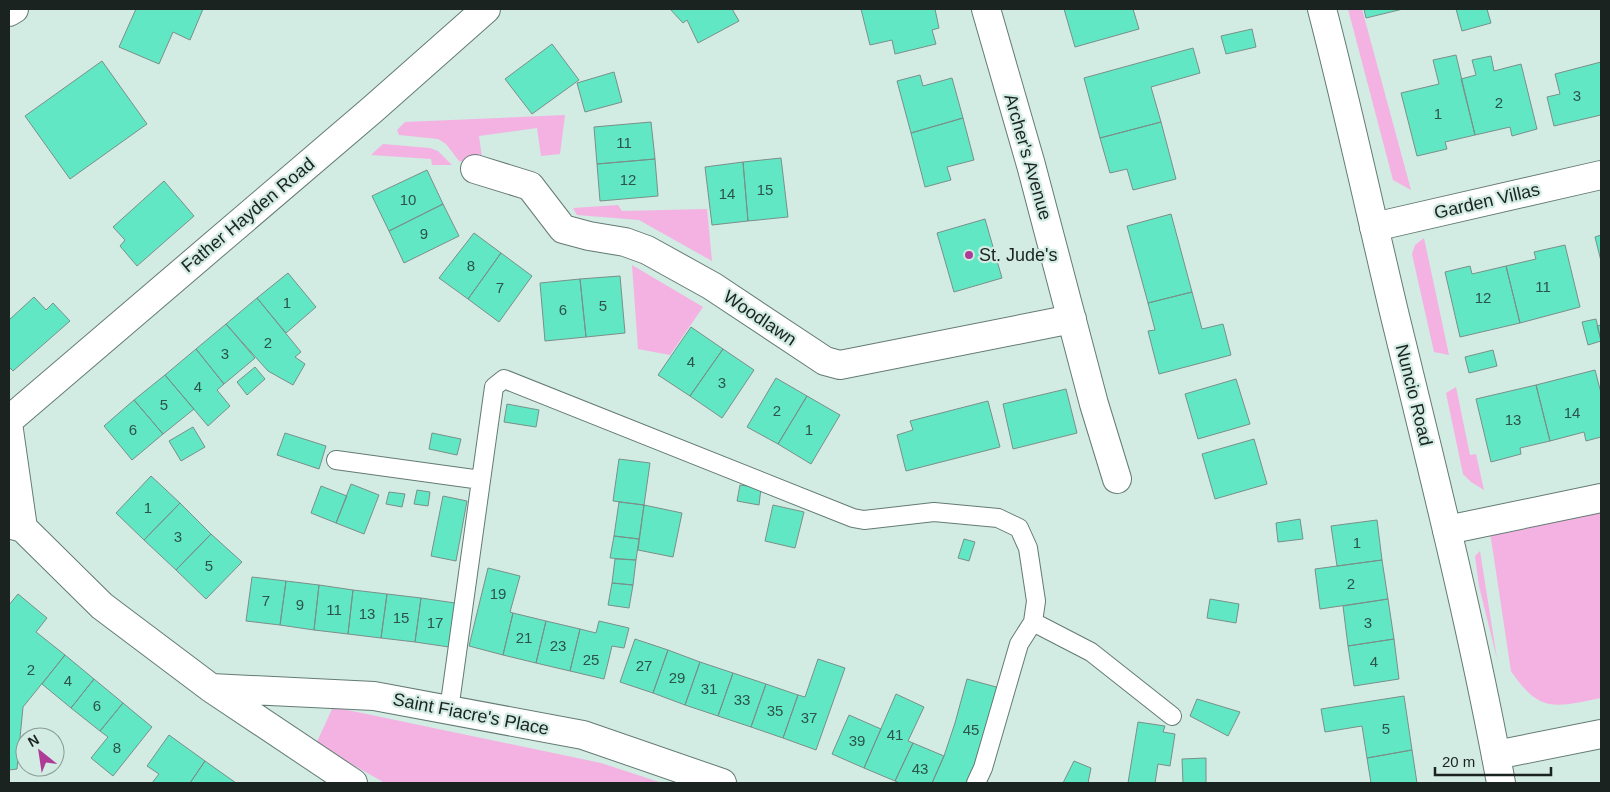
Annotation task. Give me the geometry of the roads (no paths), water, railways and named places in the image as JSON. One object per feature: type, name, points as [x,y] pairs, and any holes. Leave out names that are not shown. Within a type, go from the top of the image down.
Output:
[{"type":"street","points":[[9,12],[14,9]]},
{"type":"street","name":"Father Hayden Road","points":[[9,420],[373,109],[486,9]]},
{"type":"street","name":"Archer's Avenue","points":[[986,9],[1031,165],[1094,404],[1117,479]]},
{"type":"street","name":"Nuncio Road","points":[[1322,9],[1343,88],[1374,227],[1447,530],[1502,783]]},
{"type":"street","name":"Woodlawn","points":[[475,169],[530,186],[564,229],[589,236],[625,242],[647,250],[712,286],[825,361],[840,365],[1072,319]]},
{"type":"street","name":"Garden Villas","points":[[1374,227],[1601,174]]},
{"type":"street","points":[[9,430],[16,526],[102,606],[211,688],[353,783]]},
{"type":"street","points":[[1447,530],[1601,498]]},
{"type":"street","name":"Saint Fiacre's Place","points":[[211,688],[374,696],[583,735],[722,783]]},
{"type":"street","points":[[1496,755],[1601,734]]},
{"type":"lane","points":[[449,710],[494,387],[504,379],[853,518],[864,520],[934,512],[998,518],[1019,528],[1028,548],[1036,601],[1033,622],[1019,644],[976,783]]},
{"type":"lane","points":[[336,460],[481,480]]},
{"type":"lane","points":[[1033,622],[1091,652],[1172,716]]},
{"type":"place","name":"St. Jude's","points":[[969,255]]}]
